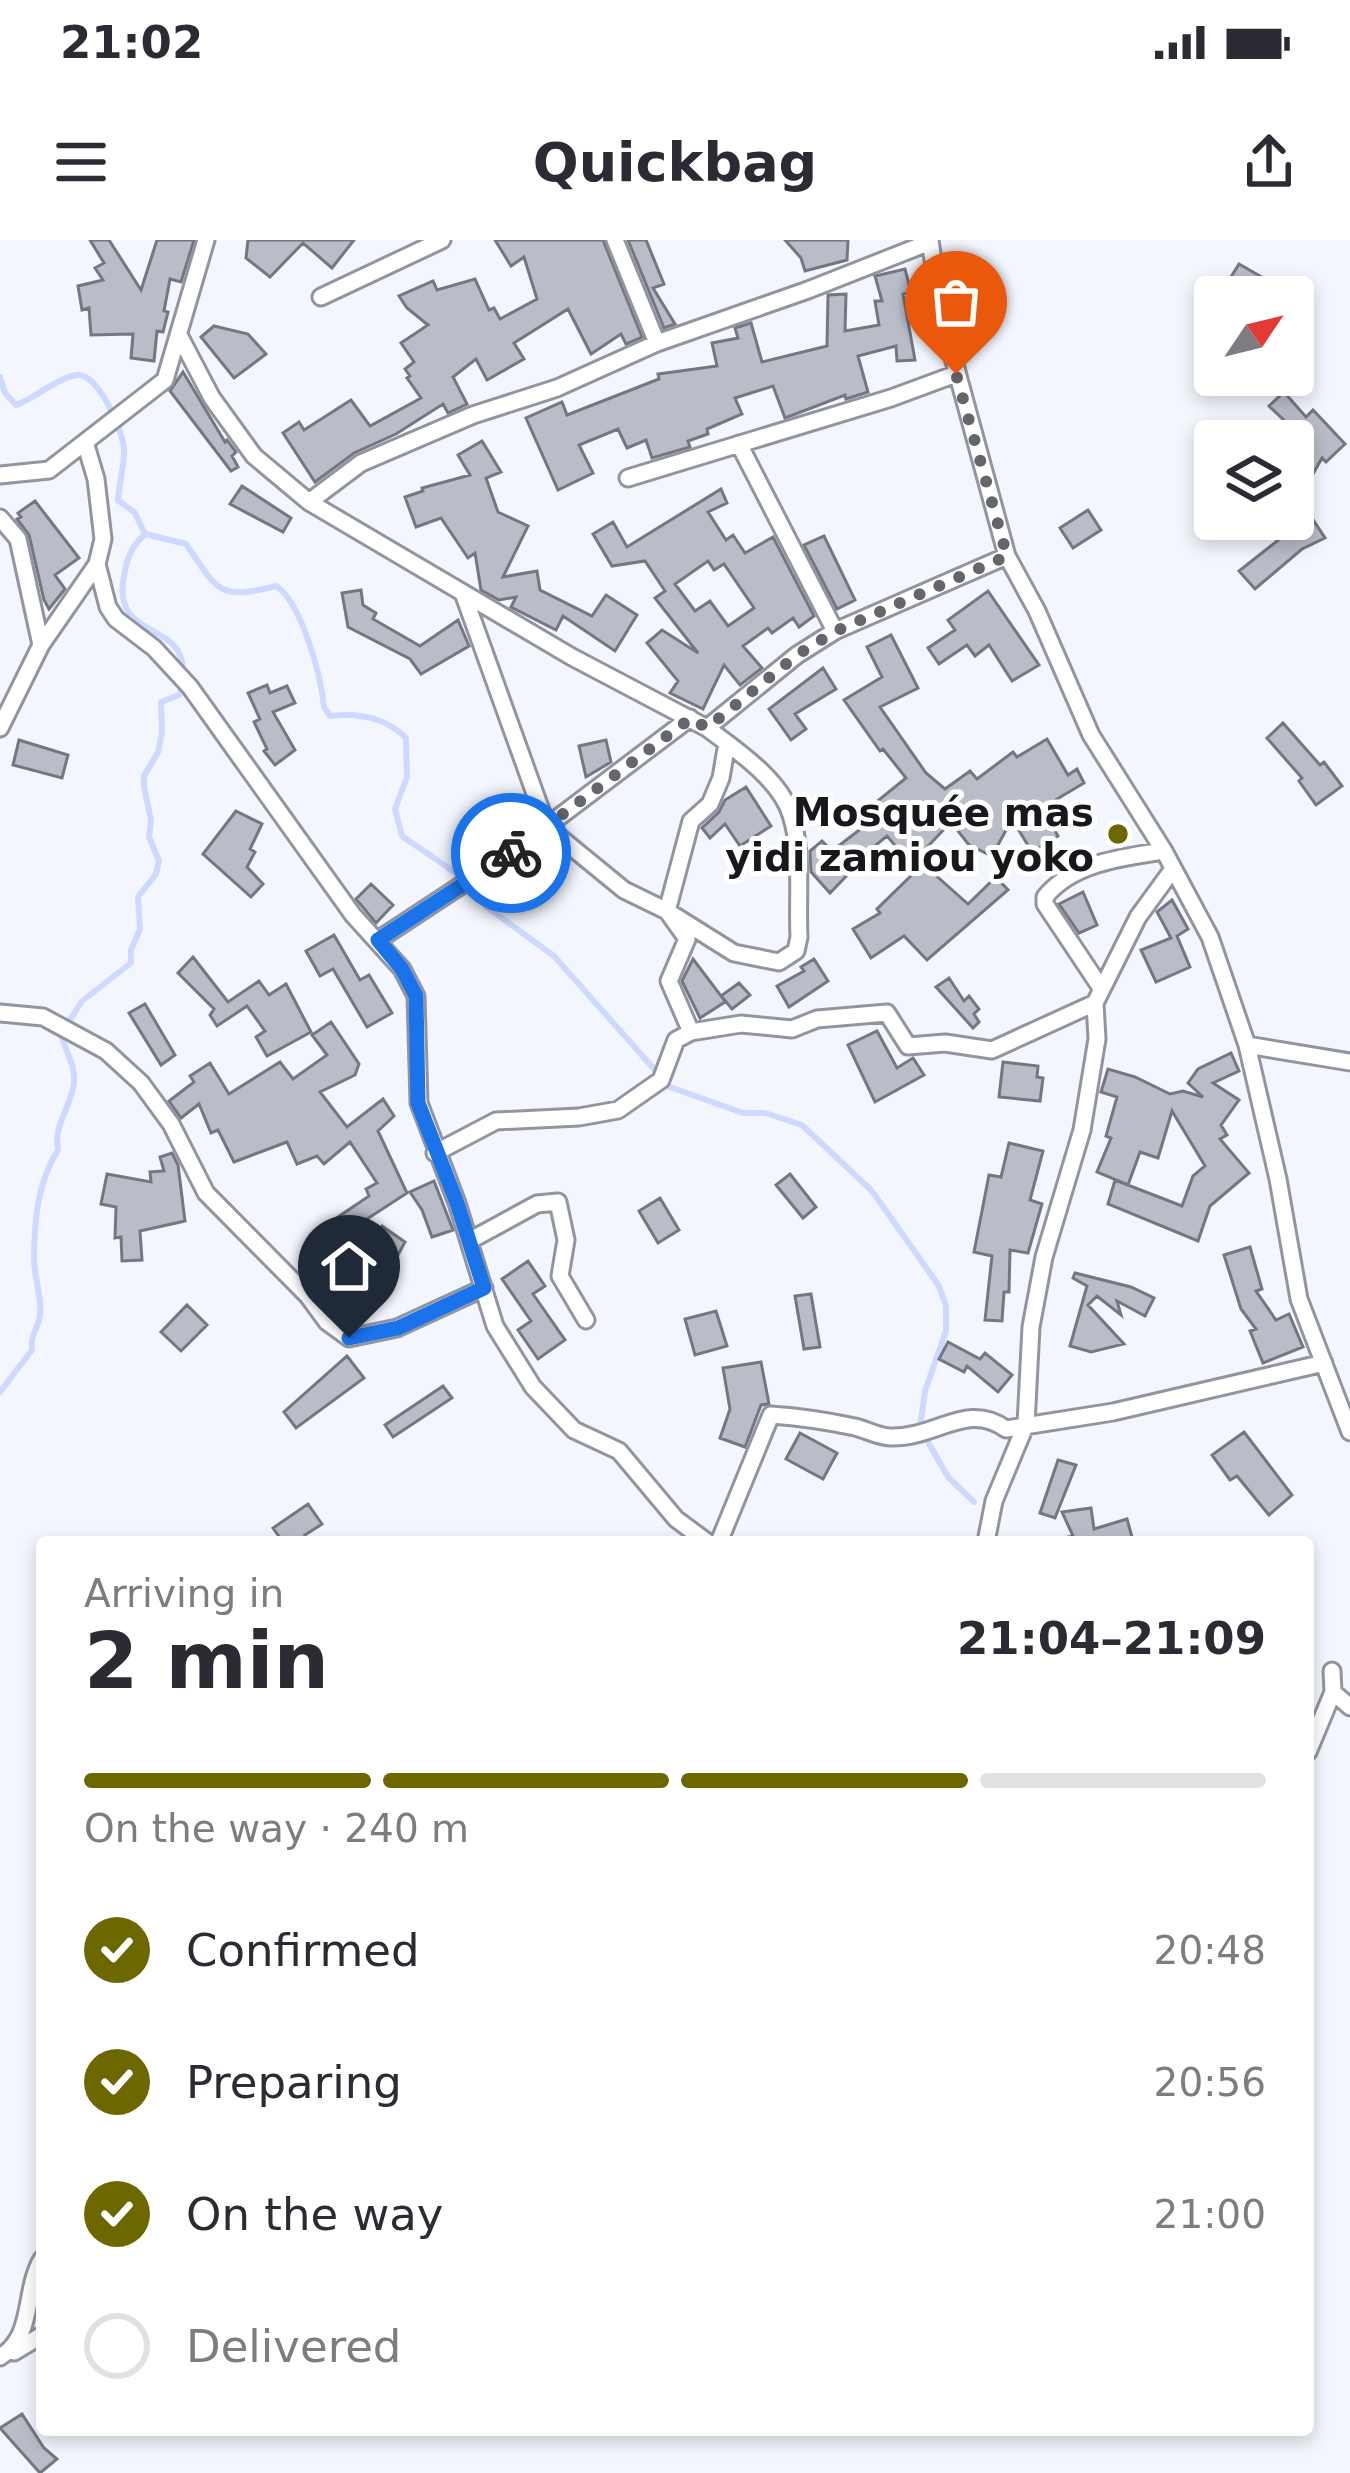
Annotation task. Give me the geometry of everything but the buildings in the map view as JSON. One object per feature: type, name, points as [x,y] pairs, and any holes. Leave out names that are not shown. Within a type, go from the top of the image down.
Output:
[{"type":"street","points":[[0,475],[50,470],[165,380],[206,240]]},
{"type":"street","points":[[321,297],[442,240]]},
{"type":"street","points":[[614,240],[657,343]]},
{"type":"street","points":[[309,502],[361,463],[473,415],[557,388],[657,343],[930,241],[941,313],[1007,556],[1037,611],[1091,735],[1164,851],[1210,937],[1246,1045],[1278,1179],[1299,1299],[1350,1432]]},
{"type":"street","points":[[179,335],[212,398],[254,456],[309,502],[572,657],[691,718],[727,743],[779,793],[790,813],[796,848],[796,951],[779,962],[734,953],[667,910],[623,890],[547,827],[463,593]]},
{"type":"street","points":[[628,478],[956,374]]},
{"type":"street","points":[[0,728],[41,646],[97,564],[103,538],[85,442]]},
{"type":"street","points":[[739,445],[836,631]]},
{"type":"street","points":[[0,518],[18,539],[41,646]]},
{"type":"street","points":[[707,728],[797,655],[836,631],[1007,556]]},
{"type":"street","points":[[97,564],[108,607],[116,619],[190,687],[353,915],[402,969],[416,996],[418,1103],[495,1326],[533,1388],[574,1430],[620,1451],[676,1519],[699,1536]]},
{"type":"street","points":[[378,940],[547,827],[691,718]]},
{"type":"street","points":[[692,1032],[669,980],[687,939],[667,910],[691,820],[710,804],[722,778],[727,743]]},
{"type":"street","points":[[1098,996],[1045,897],[1075,873],[1164,851]]},
{"type":"street","points":[[987,1536],[994,1501],[1026,1424],[1031,1327],[1044,1257],[1082,1130],[1097,1039],[1098,996],[1138,917],[1173,869]]},
{"type":"street","points":[[435,1153],[496,1121],[618,1110],[661,1080],[676,1040],[692,1032],[741,1024],[792,1029],[817,1019],[887,1013],[908,1046],[946,1043],[992,1049],[1098,996]]},
{"type":"street","points":[[0,1013],[43,1017],[106,1051],[141,1083],[171,1124],[206,1193],[308,1296],[327,1322],[349,1338],[398,1328],[484,1288]]},
{"type":"street","points":[[1246,1045],[1350,1062]]},
{"type":"street","points":[[469,1240],[537,1204],[558,1202],[566,1240],[560,1276],[586,1320]]},
{"type":"street","points":[[721,1536],[771,1415],[859,1428],[888,1438],[930,1432],[970,1416],[988,1416],[1006,1429],[1113,1412],[1324,1363]]},
{"type":"street","points":[[1314,1738],[1333,1692],[1332,1671]]},
{"type":"street","points":[[1333,1692],[1350,1707]]},
{"type":"street","points":[[0,2359],[23,2333],[36,2282]]},
{"type":"street","points":[[0,2359],[36,2338]]},
{"type":"waterway","points":[[0,377],[16,405],[69,377],[77,375],[93,383],[109,406],[123,443],[118,500],[135,513],[145,534]]},
{"type":"waterway","points":[[145,534],[186,544],[221,588],[242,592],[276,586],[285,595],[309,641],[330,716],[370,718],[406,738],[407,777],[395,809],[402,836],[466,880],[487,907],[554,956],[670,1087],[743,1113],[765,1113],[802,1125],[872,1191],[939,1286],[946,1306],[946,1331],[925,1391],[920,1428],[948,1477],[974,1502]]},
{"type":"waterway","points":[[145,534],[128,558],[123,597],[137,621],[173,644],[181,656],[183,673]]},
{"type":"waterway","points":[[0,1392],[32,1350],[40,1315],[34,1259],[36,1216],[74,1083],[61,1034],[82,1001],[131,963],[140,929],[138,897],[156,874],[159,861],[149,837],[144,776],[158,752],[161,702],[179,695],[183,686]]},
{"type":"way so far","points":[[511,853],[691,718],[707,728],[797,655],[836,631],[1007,556],[956,374]]},
{"type":"place","name":"Mosquée mas yidi zamiou yoko","points":[[1118,834]]},
{"type":"route","points":[[349,1338],[398,1328],[484,1288],[418,1103],[416,996],[378,940],[511,853]]}]
